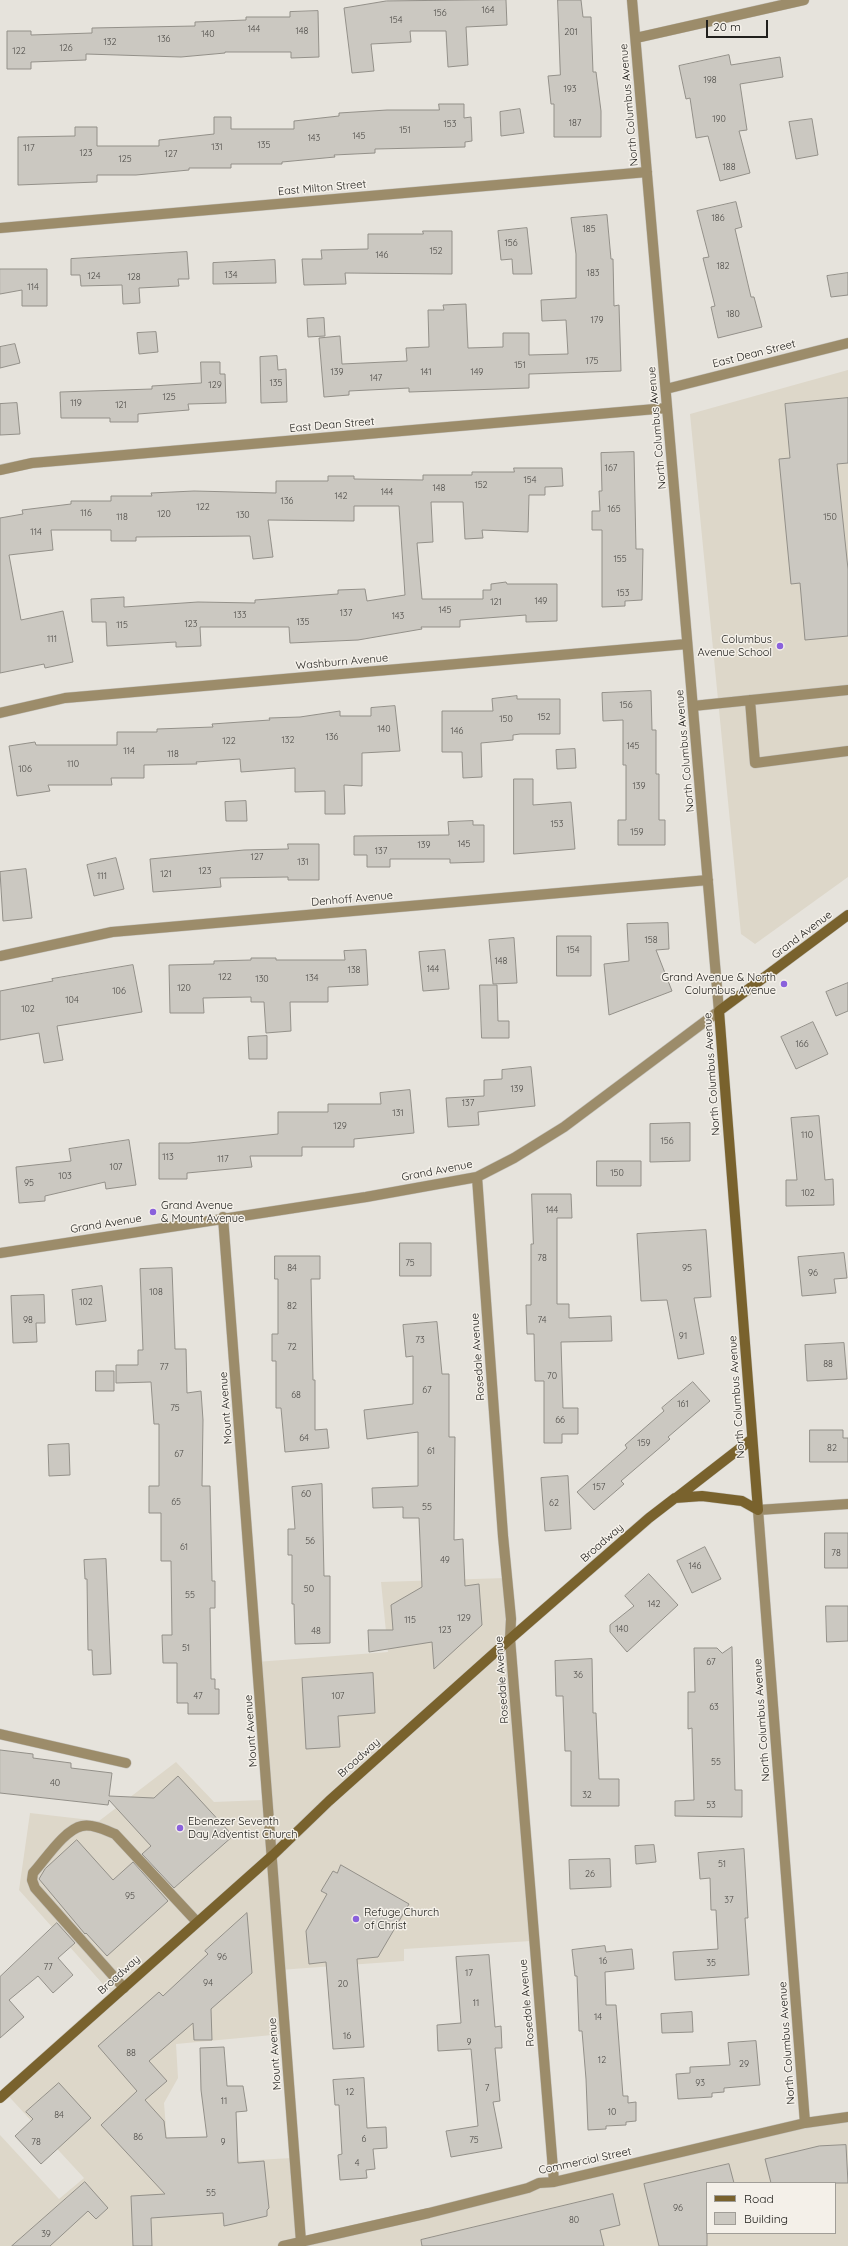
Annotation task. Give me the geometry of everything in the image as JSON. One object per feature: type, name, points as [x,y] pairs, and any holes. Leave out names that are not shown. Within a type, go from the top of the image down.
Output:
[{"type":"street","name":"North Columbus Avenue","points":[[632,0],[719,1011],[805,2123]]},
{"type":"street","points":[[636,38],[804,0]]},
{"type":"street","name":"East Milton Street","points":[[0,228],[647,172]]},
{"type":"street","name":"East Dean Street","points":[[666,389],[848,343]]},
{"type":"street","name":"East Dean Street","points":[[0,470],[32,463],[667,408]]},
{"type":"street","name":"Washburn Avenue","points":[[0,713],[65,698],[687,644]]},
{"type":"street","points":[[693,706],[848,690]]},
{"type":"street","points":[[750,700],[755,763],[848,751]]},
{"type":"street","name":"Denhoff Avenue","points":[[0,956],[112,932],[708,880]]},
{"type":"street","name":"Grand Avenue","points":[[0,1253],[223,1217],[366,1197],[477,1177],[514,1158],[564,1127],[848,915]]},
{"type":"street","name":"Rosedale Avenue","points":[[477,1177],[503,1536],[511,1619],[510,1639],[554,2182]]},
{"type":"street","name":"Mount Avenue","points":[[223,1217],[273,1855],[301,2242]]},
{"type":"street","name":"Broadway","points":[[0,2098],[273,1855],[329,1801],[510,1639],[649,1518],[752,1439]]},
{"type":"street","points":[[676,1498],[702,1496],[722,1497],[742,1501],[758,1510],[848,1504]]},
{"type":"street","points":[[0,1734],[126,1763]]},
{"type":"street","points":[[124,1988],[35,1888],[32,1880],[33,1873],[70,1830],[83,1826],[98,1828],[115,1834],[197,1922]]},
{"type":"street","name":"Commercial Street","points":[[283,2246],[429,2213],[528,2188],[539,2183],[554,2182],[805,2123],[848,2117]]},
{"type":"shaded area","name":"Columbus Avenue School","points":[[848,370],[848,877],[755,944],[741,934],[690,414]]},
{"type":"shaded area","points":[[505,1578],[531,1941],[404,1949],[404,1961],[279,1970],[283,2034],[176,2044],[178,2078],[164,2103],[169,2165],[292,2158],[298,2240],[848,2118],[848,2246],[0,2246],[0,2135],[59,2199],[84,2178],[2,2089],[110,1992],[19,1890],[30,1813],[99,1821],[176,1762],[214,1802],[263,1800],[256,1662],[388,1652],[381,1582]]},
{"type":"building","points":[[506,0],[507,25],[466,27],[468,65],[448,67],[446,31],[410,31],[411,42],[371,44],[374,71],[352,73],[344,8],[386,1]]},
{"type":"building","points":[[558,0],[581,0],[583,17],[591,17],[593,72],[596,72],[601,111],[601,137],[554,137],[554,104],[551,104],[548,76],[560,75]]},
{"type":"building","points":[[318,11],[319,57],[291,58],[291,52],[225,52],[181,57],[86,54],[86,60],[31,62],[31,69],[7,69],[7,31],[31,31],[31,35],[92,33],[92,28],[195,26],[195,22],[246,20],[246,17],[290,17],[290,12]]},
{"type":"building","points":[[729,55],[731,65],[780,57],[783,77],[740,84],[747,130],[739,131],[750,173],[720,181],[708,136],[696,138],[690,98],[686,99],[679,66]]},
{"type":"building","points":[[439,104],[464,104],[464,118],[471,117],[472,141],[465,142],[465,147],[375,149],[375,153],[334,155],[335,157],[282,162],[282,164],[231,164],[231,168],[189,168],[189,170],[136,175],[97,175],[97,182],[18,185],[18,137],[75,136],[75,127],[97,127],[97,146],[159,146],[159,140],[214,134],[214,117],[231,117],[231,129],[294,129],[294,121],[339,116],[339,113],[387,110],[439,110]]},
{"type":"building","points":[[520,109],[524,133],[501,136],[500,112]]},
{"type":"building","points":[[812,119],[818,155],[796,159],[789,122]]},
{"type":"building","points":[[736,202],[742,227],[735,229],[751,297],[754,297],[762,327],[718,338],[711,307],[715,306],[703,258],[709,257],[697,211]]},
{"type":"building","points":[[607,215],[611,259],[613,259],[614,306],[619,305],[621,371],[529,374],[529,388],[409,392],[409,388],[349,391],[349,395],[324,397],[319,338],[340,336],[342,364],[407,361],[406,348],[429,347],[428,310],[444,310],[443,305],[466,304],[468,348],[503,347],[503,333],[529,333],[529,355],[568,354],[566,320],[542,321],[541,300],[576,298],[576,254],[571,218]]},
{"type":"building","points":[[527,228],[532,274],[513,274],[512,259],[501,260],[498,231]]},
{"type":"building","points":[[423,231],[452,231],[452,274],[345,273],[346,284],[304,285],[302,259],[322,259],[321,250],[368,249],[368,234],[423,234]]},
{"type":"building","points":[[187,252],[189,279],[178,279],[179,286],[139,288],[140,303],[123,304],[122,285],[81,286],[80,275],[71,275],[71,259]]},
{"type":"building","points":[[275,260],[276,283],[213,284],[213,263]]},
{"type":"building","points":[[0,269],[47,269],[47,306],[22,306],[22,290],[0,294]]},
{"type":"building","points":[[848,273],[848,295],[831,297],[827,276]]},
{"type":"building","points":[[324,318],[325,336],[308,337],[307,319]]},
{"type":"building","points":[[156,332],[158,352],[139,354],[137,333]]},
{"type":"building","points":[[15,344],[20,363],[0,368],[0,347]]},
{"type":"building","points":[[277,356],[278,370],[286,369],[287,402],[261,403],[260,357]]},
{"type":"building","points":[[201,362],[220,362],[220,374],[225,374],[226,403],[188,404],[189,410],[138,414],[138,422],[110,422],[110,418],[61,418],[60,392],[152,389],[152,386],[201,383]]},
{"type":"building","points":[[848,398],[848,463],[837,464],[848,569],[848,636],[805,640],[800,583],[791,584],[779,459],[790,458],[785,404]]},
{"type":"building","points":[[17,403],[20,434],[0,435],[0,404]]},
{"type":"building","points":[[634,452],[636,549],[643,549],[642,600],[625,601],[625,606],[602,607],[602,530],[592,530],[592,511],[600,511],[599,491],[602,491],[601,453]]},
{"type":"building","points":[[514,468],[562,468],[563,486],[545,487],[545,495],[529,495],[528,532],[482,530],[483,538],[465,539],[463,502],[431,502],[433,542],[417,543],[422,599],[483,599],[483,590],[491,590],[491,584],[506,582],[507,584],[557,584],[557,621],[526,622],[526,615],[460,620],[460,627],[421,627],[422,629],[358,640],[290,643],[289,627],[200,627],[201,646],[176,647],[176,642],[107,646],[106,622],[92,622],[91,599],[124,597],[124,607],[198,602],[255,603],[255,600],[338,594],[338,590],[365,589],[367,601],[405,595],[399,506],[354,506],[354,521],[268,520],[273,557],[253,559],[250,536],[136,537],[136,541],[111,541],[111,530],[51,530],[53,550],[9,555],[21,620],[63,611],[73,662],[45,668],[44,664],[0,673],[0,518],[23,514],[22,510],[71,504],[71,501],[111,501],[111,496],[152,496],[151,493],[194,491],[276,493],[276,481],[328,481],[328,476],[354,476],[354,479],[423,480],[423,475],[472,475],[472,472],[514,472]]},
{"type":"building","points":[[651,691],[652,730],[656,730],[656,774],[659,774],[659,820],[665,820],[665,845],[618,845],[618,820],[626,820],[626,765],[623,765],[623,720],[603,721],[602,693]]},
{"type":"building","points":[[517,696],[517,699],[560,699],[560,734],[520,734],[513,735],[513,740],[481,743],[482,777],[463,778],[462,752],[442,752],[442,711],[493,711],[492,699]]},
{"type":"building","points":[[395,706],[400,751],[362,753],[362,786],[344,785],[345,814],[325,814],[325,791],[295,792],[295,768],[241,772],[240,759],[196,762],[197,764],[144,765],[144,778],[111,778],[112,785],[48,785],[50,791],[17,796],[9,746],[35,742],[36,745],[117,745],[117,732],[157,732],[157,729],[213,727],[212,724],[270,720],[269,718],[300,717],[340,711],[340,716],[371,716],[371,708]]},
{"type":"building","points":[[575,749],[576,768],[557,769],[556,750]]},
{"type":"building","points":[[514,779],[533,779],[533,805],[571,802],[575,849],[514,854]]},
{"type":"building","points":[[246,801],[247,821],[226,821],[225,802]]},
{"type":"building","points":[[473,821],[473,825],[484,825],[484,862],[450,863],[450,859],[390,859],[390,867],[367,867],[367,855],[354,855],[354,836],[449,835],[448,822]]},
{"type":"building","points":[[288,844],[319,844],[319,880],[288,880],[288,877],[220,878],[221,887],[153,892],[150,859],[244,850],[288,849]]},
{"type":"building","points":[[116,858],[124,889],[94,896],[87,865]]},
{"type":"building","points":[[26,869],[32,918],[3,921],[0,872]]},
{"type":"building","points":[[668,923],[669,949],[656,950],[672,991],[609,1015],[604,964],[629,961],[627,924]]},
{"type":"building","points":[[557,936],[591,936],[591,976],[557,976]]},
{"type":"building","points":[[514,938],[517,983],[493,984],[489,940]]},
{"type":"building","points":[[366,950],[368,985],[328,987],[328,1002],[290,1002],[291,1031],[266,1033],[264,1002],[251,1002],[251,997],[203,998],[204,1013],[170,1013],[169,965],[214,964],[214,961],[251,960],[251,958],[276,958],[276,960],[345,960],[344,951]]},
{"type":"building","points":[[445,950],[449,989],[423,991],[419,952]]},
{"type":"building","points":[[133,965],[142,1012],[57,1026],[63,1060],[44,1063],[39,1033],[0,1040],[0,991],[53,981],[52,979]]},
{"type":"building","points":[[848,983],[848,1011],[836,1016],[826,992]]},
{"type":"building","points":[[480,985],[497,985],[498,1021],[509,1021],[509,1038],[482,1038]]},
{"type":"building","points":[[813,1022],[828,1054],[796,1069],[781,1037]]},
{"type":"building","points":[[267,1036],[267,1059],[249,1059],[248,1037]]},
{"type":"building","points":[[531,1067],[535,1106],[478,1112],[479,1125],[448,1127],[446,1098],[484,1096],[484,1080],[502,1079],[502,1070]]},
{"type":"building","points":[[410,1090],[414,1133],[354,1139],[354,1147],[302,1147],[302,1156],[250,1156],[252,1167],[187,1173],[187,1179],[159,1179],[159,1143],[189,1143],[278,1134],[278,1112],[328,1112],[328,1104],[381,1104],[380,1093]]},
{"type":"building","points":[[819,1116],[825,1180],[833,1179],[834,1205],[786,1206],[786,1180],[797,1180],[791,1118]]},
{"type":"building","points":[[690,1123],[690,1161],[650,1162],[650,1124]]},
{"type":"building","points":[[129,1140],[136,1185],[106,1189],[105,1182],[45,1196],[45,1201],[19,1203],[16,1167],[71,1161],[69,1149]]},
{"type":"building","points":[[597,1161],[641,1161],[641,1186],[597,1186]]},
{"type":"building","points":[[532,1194],[571,1194],[572,1218],[557,1218],[557,1304],[569,1304],[569,1318],[611,1316],[612,1341],[561,1342],[563,1408],[578,1408],[578,1434],[562,1434],[562,1443],[544,1443],[544,1381],[535,1381],[534,1334],[527,1334],[526,1305],[531,1305],[531,1244],[533,1244]]},
{"type":"building","points":[[706,1230],[711,1297],[694,1298],[704,1354],[678,1359],[667,1300],[641,1301],[637,1234]]},
{"type":"building","points":[[400,1243],[431,1243],[431,1276],[400,1276]]},
{"type":"building","points":[[844,1253],[847,1278],[834,1279],[836,1293],[802,1296],[798,1257]]},
{"type":"building","points":[[275,1256],[320,1256],[320,1279],[311,1279],[313,1380],[315,1380],[315,1430],[327,1429],[329,1448],[285,1452],[281,1408],[276,1408],[276,1361],[272,1361],[272,1334],[278,1334],[278,1279],[275,1279]]},
{"type":"building","points":[[172,1268],[175,1349],[186,1349],[187,1393],[201,1391],[203,1420],[202,1486],[210,1486],[212,1581],[215,1581],[215,1608],[210,1608],[211,1679],[215,1679],[215,1689],[219,1689],[219,1714],[188,1714],[188,1703],[177,1703],[177,1663],[163,1663],[162,1635],[172,1635],[171,1561],[161,1561],[161,1513],[149,1513],[149,1486],[159,1486],[159,1424],[154,1424],[151,1382],[116,1383],[116,1365],[138,1365],[138,1350],[143,1350],[140,1269]]},
{"type":"building","points":[[102,1286],[106,1321],[76,1325],[72,1290]]},
{"type":"building","points":[[44,1295],[45,1323],[36,1323],[37,1342],[13,1343],[11,1296]]},
{"type":"building","points":[[437,1322],[442,1374],[449,1374],[449,1437],[455,1437],[454,1540],[463,1539],[465,1586],[479,1584],[482,1625],[434,1669],[432,1642],[369,1652],[368,1630],[393,1630],[391,1605],[422,1587],[419,1518],[403,1518],[403,1507],[373,1508],[372,1488],[418,1486],[418,1432],[367,1439],[364,1410],[413,1404],[413,1356],[406,1357],[403,1325]]},
{"type":"building","points":[[844,1343],[847,1379],[807,1381],[805,1345]]},
{"type":"building","points":[[96,1371],[114,1371],[114,1391],[96,1391]]},
{"type":"building","points":[[693,1382],[710,1401],[668,1437],[670,1439],[621,1481],[624,1484],[594,1510],[577,1492],[627,1448],[625,1445],[664,1411],[662,1408]]},
{"type":"building","points":[[810,1430],[843,1430],[843,1438],[848,1438],[848,1462],[810,1462]]},
{"type":"building","points":[[69,1444],[70,1475],[49,1476],[48,1445]]},
{"type":"building","points":[[568,1476],[571,1529],[545,1531],[541,1478]]},
{"type":"building","points":[[322,1484],[324,1576],[330,1576],[330,1643],[295,1644],[294,1604],[292,1604],[292,1555],[288,1555],[288,1529],[295,1529],[292,1487]]},
{"type":"building","points":[[825,1533],[848,1533],[848,1568],[825,1568]]},
{"type":"building","points":[[705,1547],[721,1579],[692,1593],[677,1561]]},
{"type":"building","points":[[106,1559],[111,1674],[93,1675],[92,1650],[88,1650],[87,1579],[85,1579],[84,1560]]},
{"type":"building","points":[[649,1574],[678,1605],[627,1652],[610,1632],[610,1625],[634,1606],[625,1596]]},
{"type":"building","points":[[826,1606],[848,1606],[848,1641],[827,1642]]},
{"type":"building","points":[[732,1647],[735,1790],[742,1790],[742,1817],[675,1816],[675,1801],[694,1800],[692,1728],[688,1729],[688,1692],[695,1692],[694,1648],[717,1648],[722,1653]]},
{"type":"building","points":[[592,1659],[593,1713],[596,1713],[599,1779],[619,1779],[619,1806],[571,1806],[571,1751],[565,1751],[563,1696],[556,1696],[555,1661]]},
{"type":"building","points":[[373,1673],[375,1713],[338,1716],[340,1747],[306,1749],[302,1678]]},
{"type":"building","points":[[0,1750],[33,1754],[33,1758],[71,1763],[71,1768],[112,1773],[109,1796],[154,1798],[178,1776],[233,1836],[174,1888],[142,1854],[151,1846],[109,1800],[108,1805],[0,1793]]},
{"type":"building","points":[[77,1840],[113,1880],[133,1862],[168,1901],[107,1956],[86,1933],[85,1934],[39,1879],[45,1869]]},
{"type":"building","points":[[654,1845],[656,1862],[636,1864],[635,1846]]},
{"type":"building","points":[[744,1849],[748,1918],[745,1918],[749,1975],[675,1980],[673,1952],[718,1949],[716,1910],[711,1910],[710,1878],[700,1879],[698,1853]]},
{"type":"building","points":[[610,1859],[611,1887],[570,1889],[569,1860]]},
{"type":"building","name":"Refuge Church of Christ","points":[[341,1865],[409,1904],[378,1957],[357,1959],[364,2047],[333,2049],[326,1962],[309,1964],[306,1931],[327,1894],[321,1891],[333,1871],[337,1873]]},
{"type":"building","points":[[247,1913],[252,1973],[211,2009],[212,2040],[194,2040],[193,2023],[149,2061],[167,2081],[145,2100],[164,2121],[166,2138],[207,2137],[201,2090],[200,2048],[224,2047],[227,2086],[243,2086],[247,2111],[236,2112],[238,2163],[264,2161],[269,2208],[267,2210],[267,2216],[224,2226],[223,2213],[151,2218],[152,2246],[133,2246],[131,2196],[165,2194],[101,2125],[137,2091],[98,2046],[159,1992],[163,1996],[208,1954],[205,1951]]},
{"type":"building","points":[[57,1923],[75,1943],[58,1958],[73,1975],[53,1993],[38,1976],[9,2000],[24,2017],[0,2038],[0,1977]]},
{"type":"building","points":[[605,1946],[606,1952],[632,1949],[634,1969],[605,1972],[606,2005],[616,2005],[623,2096],[628,2096],[628,2103],[636,2102],[636,2121],[626,2122],[626,2125],[606,2126],[606,2129],[588,2130],[582,2031],[579,2031],[577,1976],[575,1976],[572,1950]]},
{"type":"building","points":[[489,1955],[495,2027],[501,2026],[502,2048],[495,2048],[500,2101],[493,2102],[502,2148],[451,2157],[446,2131],[478,2126],[471,2049],[438,2051],[437,2025],[461,2023],[456,1957]]},
{"type":"building","points":[[692,2012],[693,2032],[662,2033],[661,2014]]},
{"type":"building","points":[[756,2041],[760,2085],[724,2088],[724,2092],[712,2093],[712,2097],[678,2099],[676,2074],[690,2073],[690,2067],[730,2065],[728,2043]]},
{"type":"building","points":[[364,2078],[367,2128],[386,2127],[387,2148],[373,2149],[375,2169],[366,2170],[367,2178],[340,2180],[338,2155],[342,2154],[339,2105],[335,2105],[333,2080]]},
{"type":"building","points":[[59,2083],[91,2118],[41,2164],[15,2136],[33,2119],[26,2112]]},
{"type":"building","points":[[846,2145],[848,2183],[771,2182],[765,2159],[819,2146]]},
{"type":"building","points":[[729,2164],[734,2182],[706,2182],[707,2246],[659,2246],[644,2184]]},
{"type":"building","points":[[85,2182],[108,2208],[96,2219],[88,2211],[50,2246],[12,2246]]},
{"type":"building","points":[[613,2194],[620,2225],[600,2230],[604,2246],[422,2246],[421,2240]]},
{"type":"place","name":"Columbus Avenue School","points":[[780,646]]},
{"type":"place","name":"Grand Avenue & North Columbus Avenue","points":[[784,984]]},
{"type":"place","name":"Grand Avenue & Mount Avenue","points":[[153,1212]]},
{"type":"place","name":"Ebenezer Seventh Day Adventist Church","points":[[180,1828]]},
{"type":"place","name":"Refuge Church of Christ","points":[[356,1919]]}]
